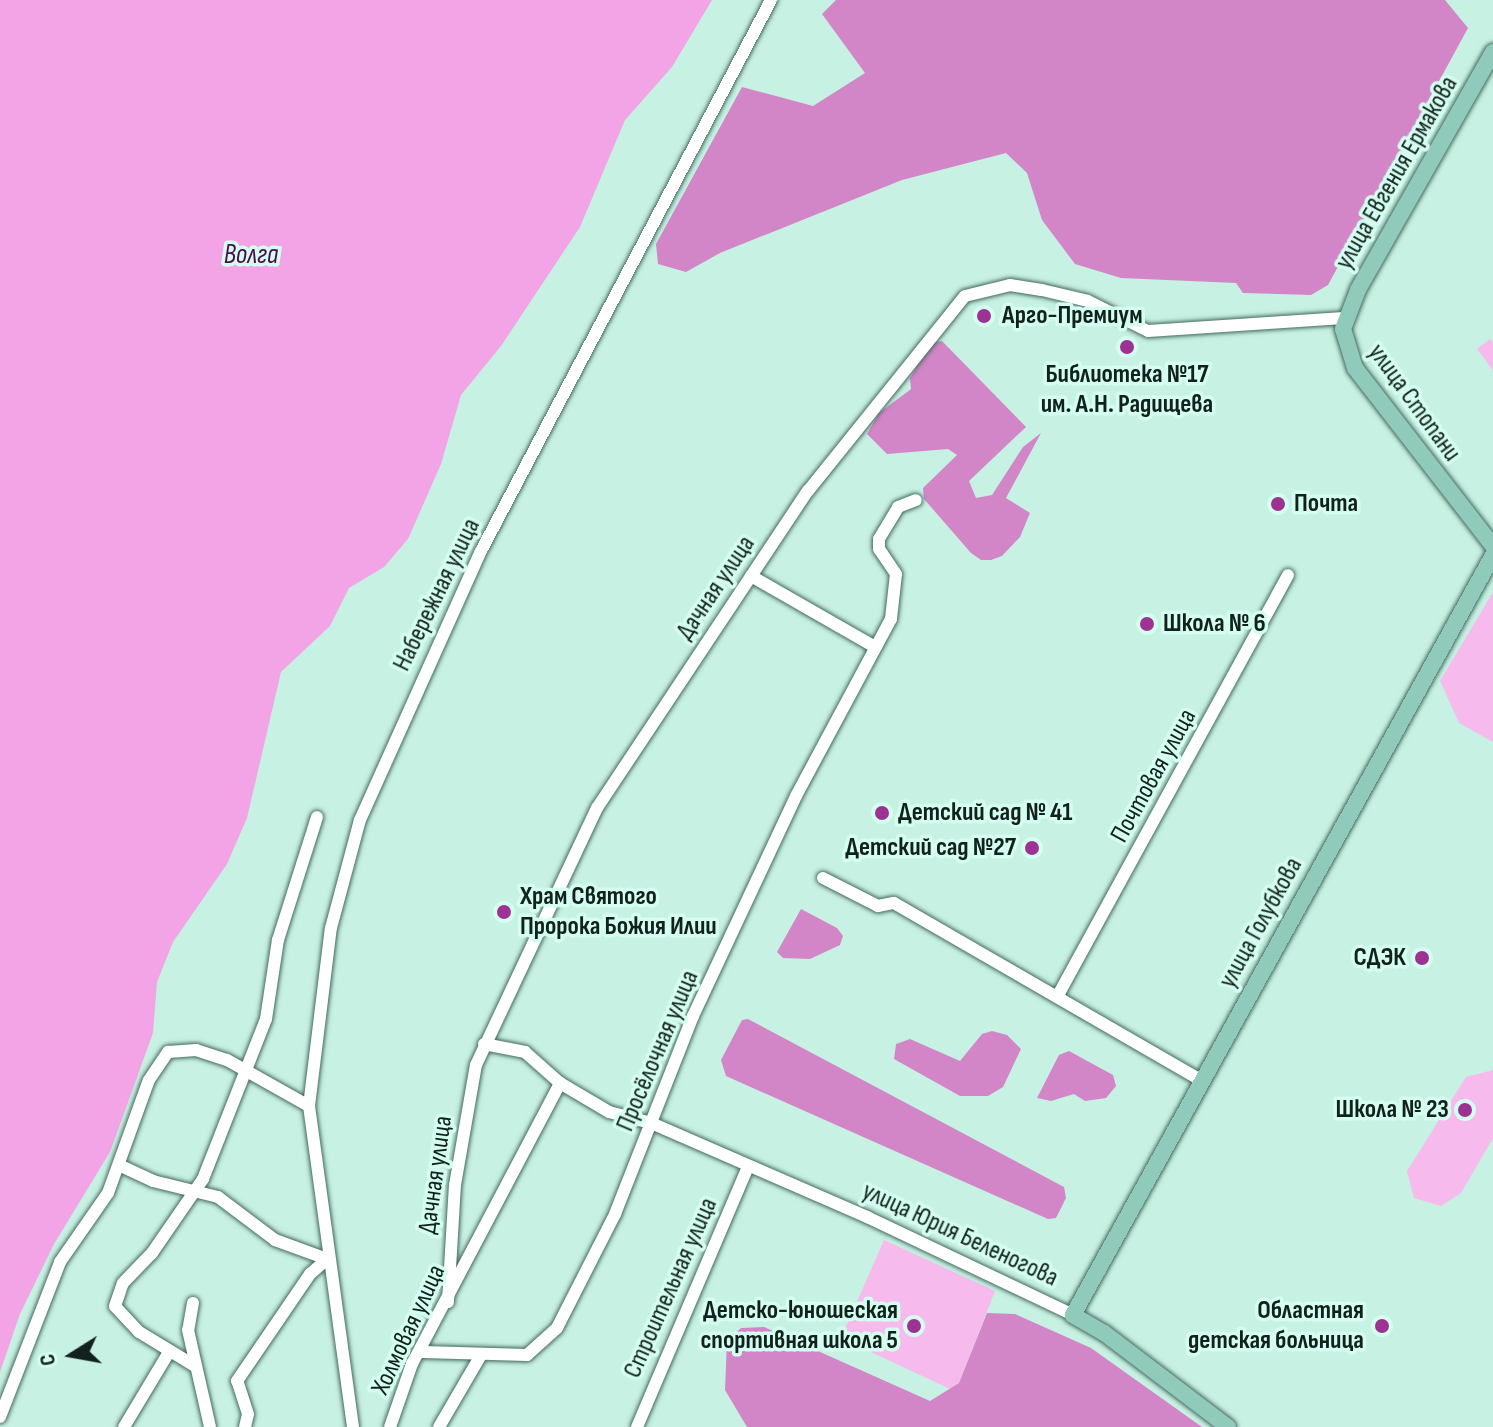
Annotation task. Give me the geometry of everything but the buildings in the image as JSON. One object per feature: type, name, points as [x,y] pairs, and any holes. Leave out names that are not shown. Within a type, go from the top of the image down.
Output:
[{"type":"main road","name":"улица Евгения Ермакова","points":[[1344,318],[1493,52]]},
{"type":"main road","name":"улица Стопани","points":[[1344,318],[1344,343],[1355,368],[1493,546]]},
{"type":"main road","name":"улица Голубкова","points":[[1073,1315],[1493,555]]},
{"type":"main road","name":"улица Юрия Беленогова","points":[[1073,1315],[1228,1427]]},
{"type":"street","name":"Набережная улица","points":[[353,1427],[327,1259],[309,1106],[331,928],[360,820],[481,551],[771,0]]},
{"type":"street","name":"Дачная улица","points":[[448,1302],[455,1185],[484,1044],[597,808],[751,576],[855,429],[965,296],[981,289],[1010,285],[1088,301],[1148,331],[1344,318]]},
{"type":"street","name":"Просёлочная улица","points":[[423,1352],[527,1355],[557,1328],[609,1226],[693,1016],[873,646],[891,619],[897,591],[896,574],[879,549],[879,539],[898,507],[916,500]]},
{"type":"street","name":"Почтовая улица","points":[[1057,997],[1288,575]]},
{"type":"street","points":[[751,576],[873,646]]},
{"type":"street","points":[[195,1366],[169,1352],[115,1306],[123,1283],[152,1253],[194,1192],[247,1068],[266,1019],[278,940],[317,817]]},
{"type":"street","points":[[823,878],[878,906],[894,903],[1202,1081]]},
{"type":"street","name":"улица Юрия Беленогова","points":[[484,1044],[525,1052],[560,1083],[609,1112],[651,1123],[1073,1315]]},
{"type":"street","points":[[0,1417],[60,1262],[121,1166],[149,1080],[168,1052],[196,1050],[247,1068],[309,1106]]},
{"type":"street","name":"Холмовая улица","points":[[390,1427],[412,1364],[423,1352],[560,1083]]},
{"type":"street","points":[[121,1166],[194,1192],[218,1197],[291,1249],[327,1259]]},
{"type":"street","name":"Строительная улица","points":[[637,1427],[748,1167]]},
{"type":"street","points":[[245,1427],[248,1414],[237,1381],[310,1274],[327,1259]]},
{"type":"street","points":[[193,1303],[188,1330],[210,1427]]},
{"type":"street","points":[[130,1425],[169,1352]]},
{"type":"street","points":[[439,1427],[481,1355]]},
{"type":"shaded area","points":[[836,0],[1445,0],[1468,28],[1328,285],[1311,295],[1243,293],[1236,283],[1121,278],[1075,264],[1042,220],[1027,173],[1006,153],[902,180],[720,253],[686,272],[658,264],[656,244],[742,87],[813,106],[865,73],[822,14]]},
{"type":"shaded area","points":[[1490,339],[1493,343],[1493,370],[1477,349]]},
{"type":"shaded area","points":[[942,341],[1026,427],[969,481],[976,498],[992,495],[1023,447],[1041,433],[1006,498],[1030,513],[1020,537],[1002,556],[991,560],[981,560],[971,553],[924,499],[923,488],[957,455],[948,449],[887,454],[867,434],[879,413],[911,389],[910,378],[919,363],[933,343]]},
{"type":"shaded area","points":[[1493,592],[1493,742],[1459,723],[1440,681]]},
{"type":"shaded area","points":[[801,909],[837,928],[843,936],[840,945],[810,959],[783,958],[777,952]]},
{"type":"shaded area","points":[[748,1019],[1064,1187],[1066,1198],[1056,1218],[1048,1219],[726,1076],[721,1060],[742,1020]]},
{"type":"shaded area","points":[[992,1031],[1007,1035],[1021,1049],[1003,1087],[988,1096],[960,1096],[894,1059],[896,1044],[910,1039],[960,1061],[982,1034]]},
{"type":"shaded area","points":[[1069,1051],[1113,1075],[1116,1086],[1106,1098],[1085,1101],[1074,1094],[1051,1101],[1037,1098],[1059,1055]]},
{"type":"shaded area","points":[[1493,1070],[1493,1138],[1461,1193],[1441,1206],[1414,1198],[1407,1171],[1466,1077]]},
{"type":"shaded area","name":"Детско-юношеская спортивная школа 5","points":[[884,1240],[995,1291],[959,1383],[950,1389],[841,1338]]},
{"type":"shaded area","points":[[987,1313],[1015,1314],[1091,1348],[1202,1427],[747,1427],[725,1390],[727,1341],[741,1328],[764,1327],[930,1401],[959,1383]]},
{"type":"water","name":"Волга","points":[[0,0],[712,0],[672,67],[625,120],[580,227],[501,346],[461,395],[441,464],[408,539],[384,567],[349,588],[330,626],[281,672],[247,818],[227,864],[173,942],[157,982],[153,1033],[110,1152],[54,1244],[20,1314],[0,1372]]},
{"type":"place","name":"Арго-Премиум","points":[[984,316]]},
{"type":"place","name":"Библиотека №17 им. А.Н. Радищева","points":[[1127,347]]},
{"type":"place","name":"Почта","points":[[1278,504]]},
{"type":"place","name":"Школа № 6","points":[[1147,624]]},
{"type":"place","name":"Детский сад № 41","points":[[882,813]]},
{"type":"place","name":"Детский сад №27","points":[[1032,848]]},
{"type":"place","name":"Храм Святого Пророка Божия Илии","points":[[504,912]]},
{"type":"place","name":"СДЭК","points":[[1422,958]]},
{"type":"place","name":"Школа № 23","points":[[1465,1110]]},
{"type":"place","name":"Детско-юношеская спортивная школа 5","points":[[914,1326]]},
{"type":"place","name":"Областная детская больница","points":[[1382,1326]]}]
